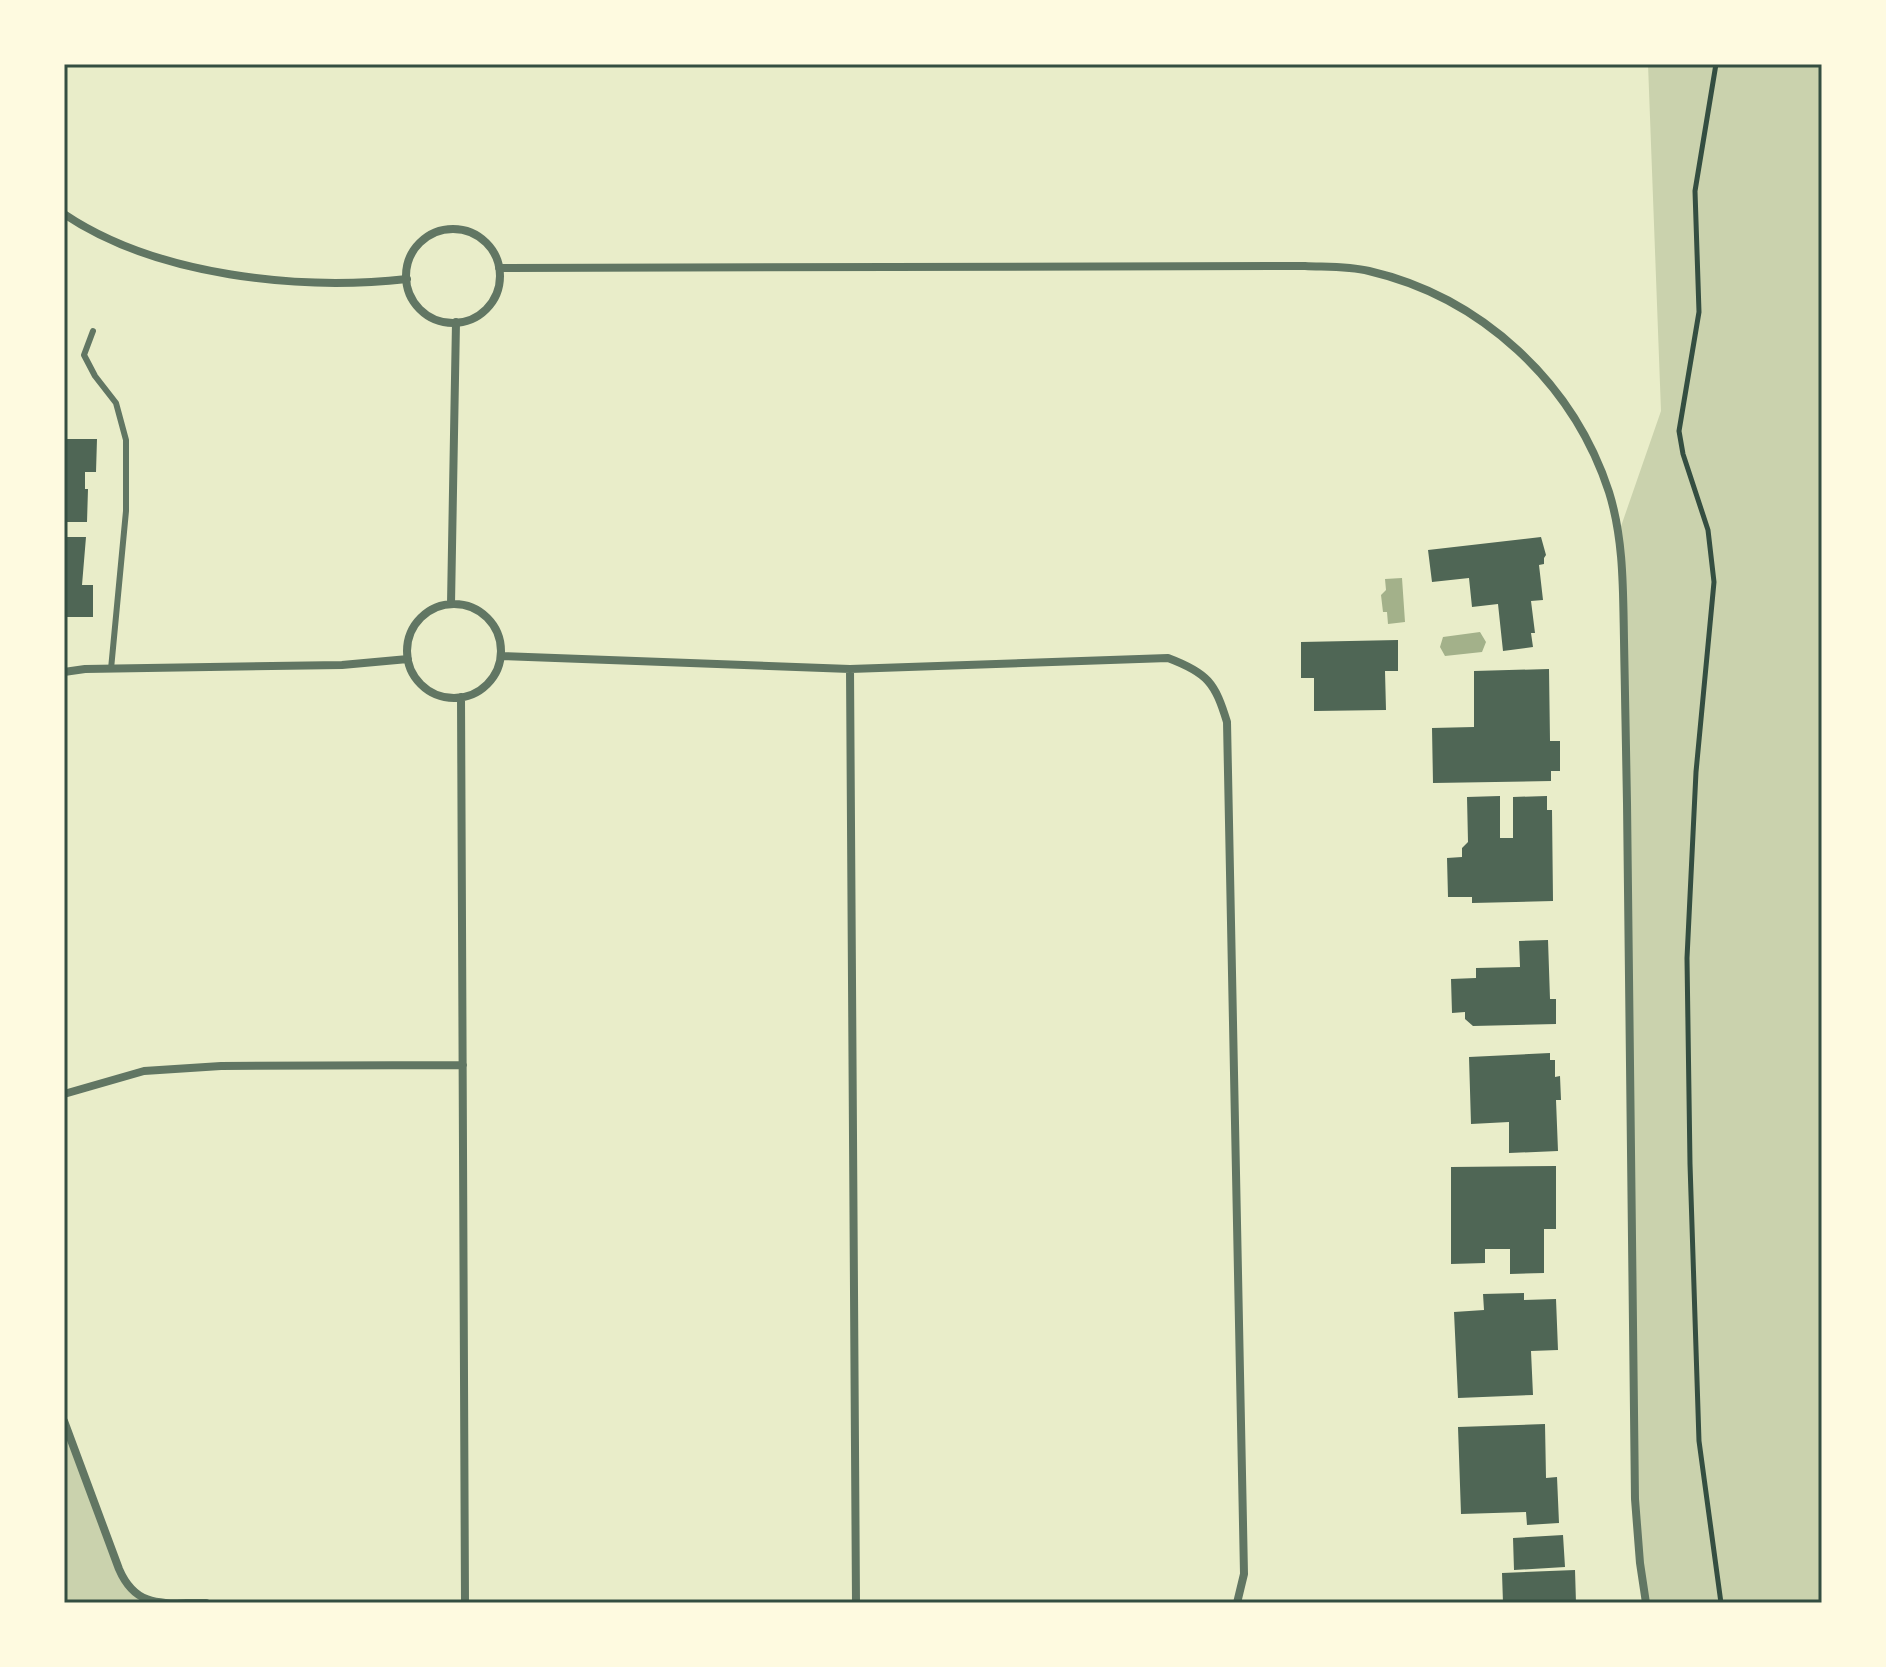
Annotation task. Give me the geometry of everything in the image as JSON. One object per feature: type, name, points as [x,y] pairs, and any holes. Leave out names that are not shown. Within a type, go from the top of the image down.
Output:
[{"type":"street","points":[[64,214],[130,248],[196,267],[275,279],[361,284],[407,279]]},
{"type":"street","points":[[450,229],[475,235],[486,242],[495,255],[500,281],[495,297],[484,312],[456,322],[434,319],[421,310],[412,298],[407,279],[409,261],[415,249],[436,232],[450,229]]},
{"type":"street","points":[[499,268],[1305,266],[1366,270],[1412,284],[1457,306],[1497,330],[1536,367],[1591,450],[1609,492],[1623,569],[1635,1499],[1646,1603]]},
{"type":"street","points":[[451,604],[456,322]]},
{"type":"street","points":[[451,604],[471,607],[488,618],[499,636],[501,656],[497,671],[488,684],[475,693],[461,697],[437,695],[427,689],[412,671],[408,659],[408,642],[415,626],[427,613],[451,604]]},
{"type":"street","points":[[501,656],[850,669],[1168,658],[1195,668],[1217,691],[1227,722],[1244,1574],[1237,1603]]},
{"type":"street","points":[[64,672],[342,665],[408,659]]},
{"type":"street","points":[[850,669],[856,1603]]},
{"type":"street","points":[[461,697],[465,1603]]},
{"type":"street","points":[[64,1094],[144,1071],[221,1066],[463,1065]]},
{"type":"street","points":[[64,1421],[119,1569],[132,1593],[152,1601],[206,1603]]},
{"type":"lane","points":[[93,331],[84,355],[95,376],[116,403],[126,440],[126,511],[111,669]]},
{"type":"path","points":[[1716,64],[1695,191],[1699,312],[1679,431],[1683,454],[1708,530],[1714,582],[1696,772],[1687,958],[1699,1441],[1721,1603]]},
{"type":"shaded area","points":[[1648,64],[1822,64],[1822,1603],[1646,1603],[1640,1563],[1618,535],[1661,411]]},
{"type":"shaded area","points":[[1402,578],[1405,622],[1388,624],[1381,595],[1386,590],[1385,579]]},
{"type":"shaded area","points":[[1480,632],[1486,642],[1482,652],[1445,656],[1440,647],[1443,637]]},
{"type":"shaded area","points":[[64,1421],[119,1569],[147,1600],[204,1603],[64,1603]]},
{"type":"building","points":[[64,439],[97,439],[96,472],[85,472],[87,522],[64,522]]},
{"type":"building","points":[[64,537],[86,537],[82,585],[93,585],[93,617],[64,617]]},
{"type":"building","points":[[1541,537],[1546,555],[1544,564],[1539,565],[1543,600],[1531,601],[1535,633],[1531,633],[1533,647],[1503,651],[1498,604],[1472,607],[1469,578],[1432,582],[1428,550]]},
{"type":"building","points":[[1398,640],[1398,671],[1385,671],[1386,710],[1314,711],[1314,678],[1301,678],[1301,642]]},
{"type":"building","points":[[1549,669],[1550,741],[1560,741],[1560,771],[1551,771],[1551,781],[1433,783],[1432,728],[1474,727],[1474,671]]},
{"type":"building","points":[[1500,796],[1500,838],[1513,838],[1513,797],[1547,796],[1547,810],[1552,810],[1553,901],[1472,903],[1472,897],[1448,897],[1447,858],[1462,857],[1462,848],[1468,842],[1467,797]]},
{"type":"building","points":[[1548,940],[1550,999],[1556,999],[1556,1024],[1473,1026],[1465,1019],[1465,1012],[1452,1013],[1451,979],[1476,978],[1476,968],[1520,967],[1519,941]]},
{"type":"building","points":[[1550,1053],[1550,1060],[1555,1060],[1555,1077],[1560,1076],[1561,1100],[1556,1100],[1558,1151],[1509,1153],[1509,1122],[1471,1124],[1469,1057]]},
{"type":"building","points":[[1556,1166],[1556,1229],[1544,1229],[1544,1273],[1510,1274],[1510,1249],[1485,1249],[1485,1263],[1451,1264],[1451,1167]]},
{"type":"building","points":[[1524,1293],[1524,1300],[1556,1299],[1558,1350],[1531,1351],[1533,1395],[1458,1398],[1454,1312],[1484,1310],[1483,1294]]},
{"type":"building","points":[[1545,1424],[1546,1478],[1557,1477],[1559,1523],[1527,1525],[1526,1512],[1461,1514],[1458,1427]]},
{"type":"building","points":[[1563,1535],[1565,1567],[1514,1570],[1513,1538]]},
{"type":"building","points":[[1575,1570],[1576,1603],[1503,1603],[1502,1573]]}]
